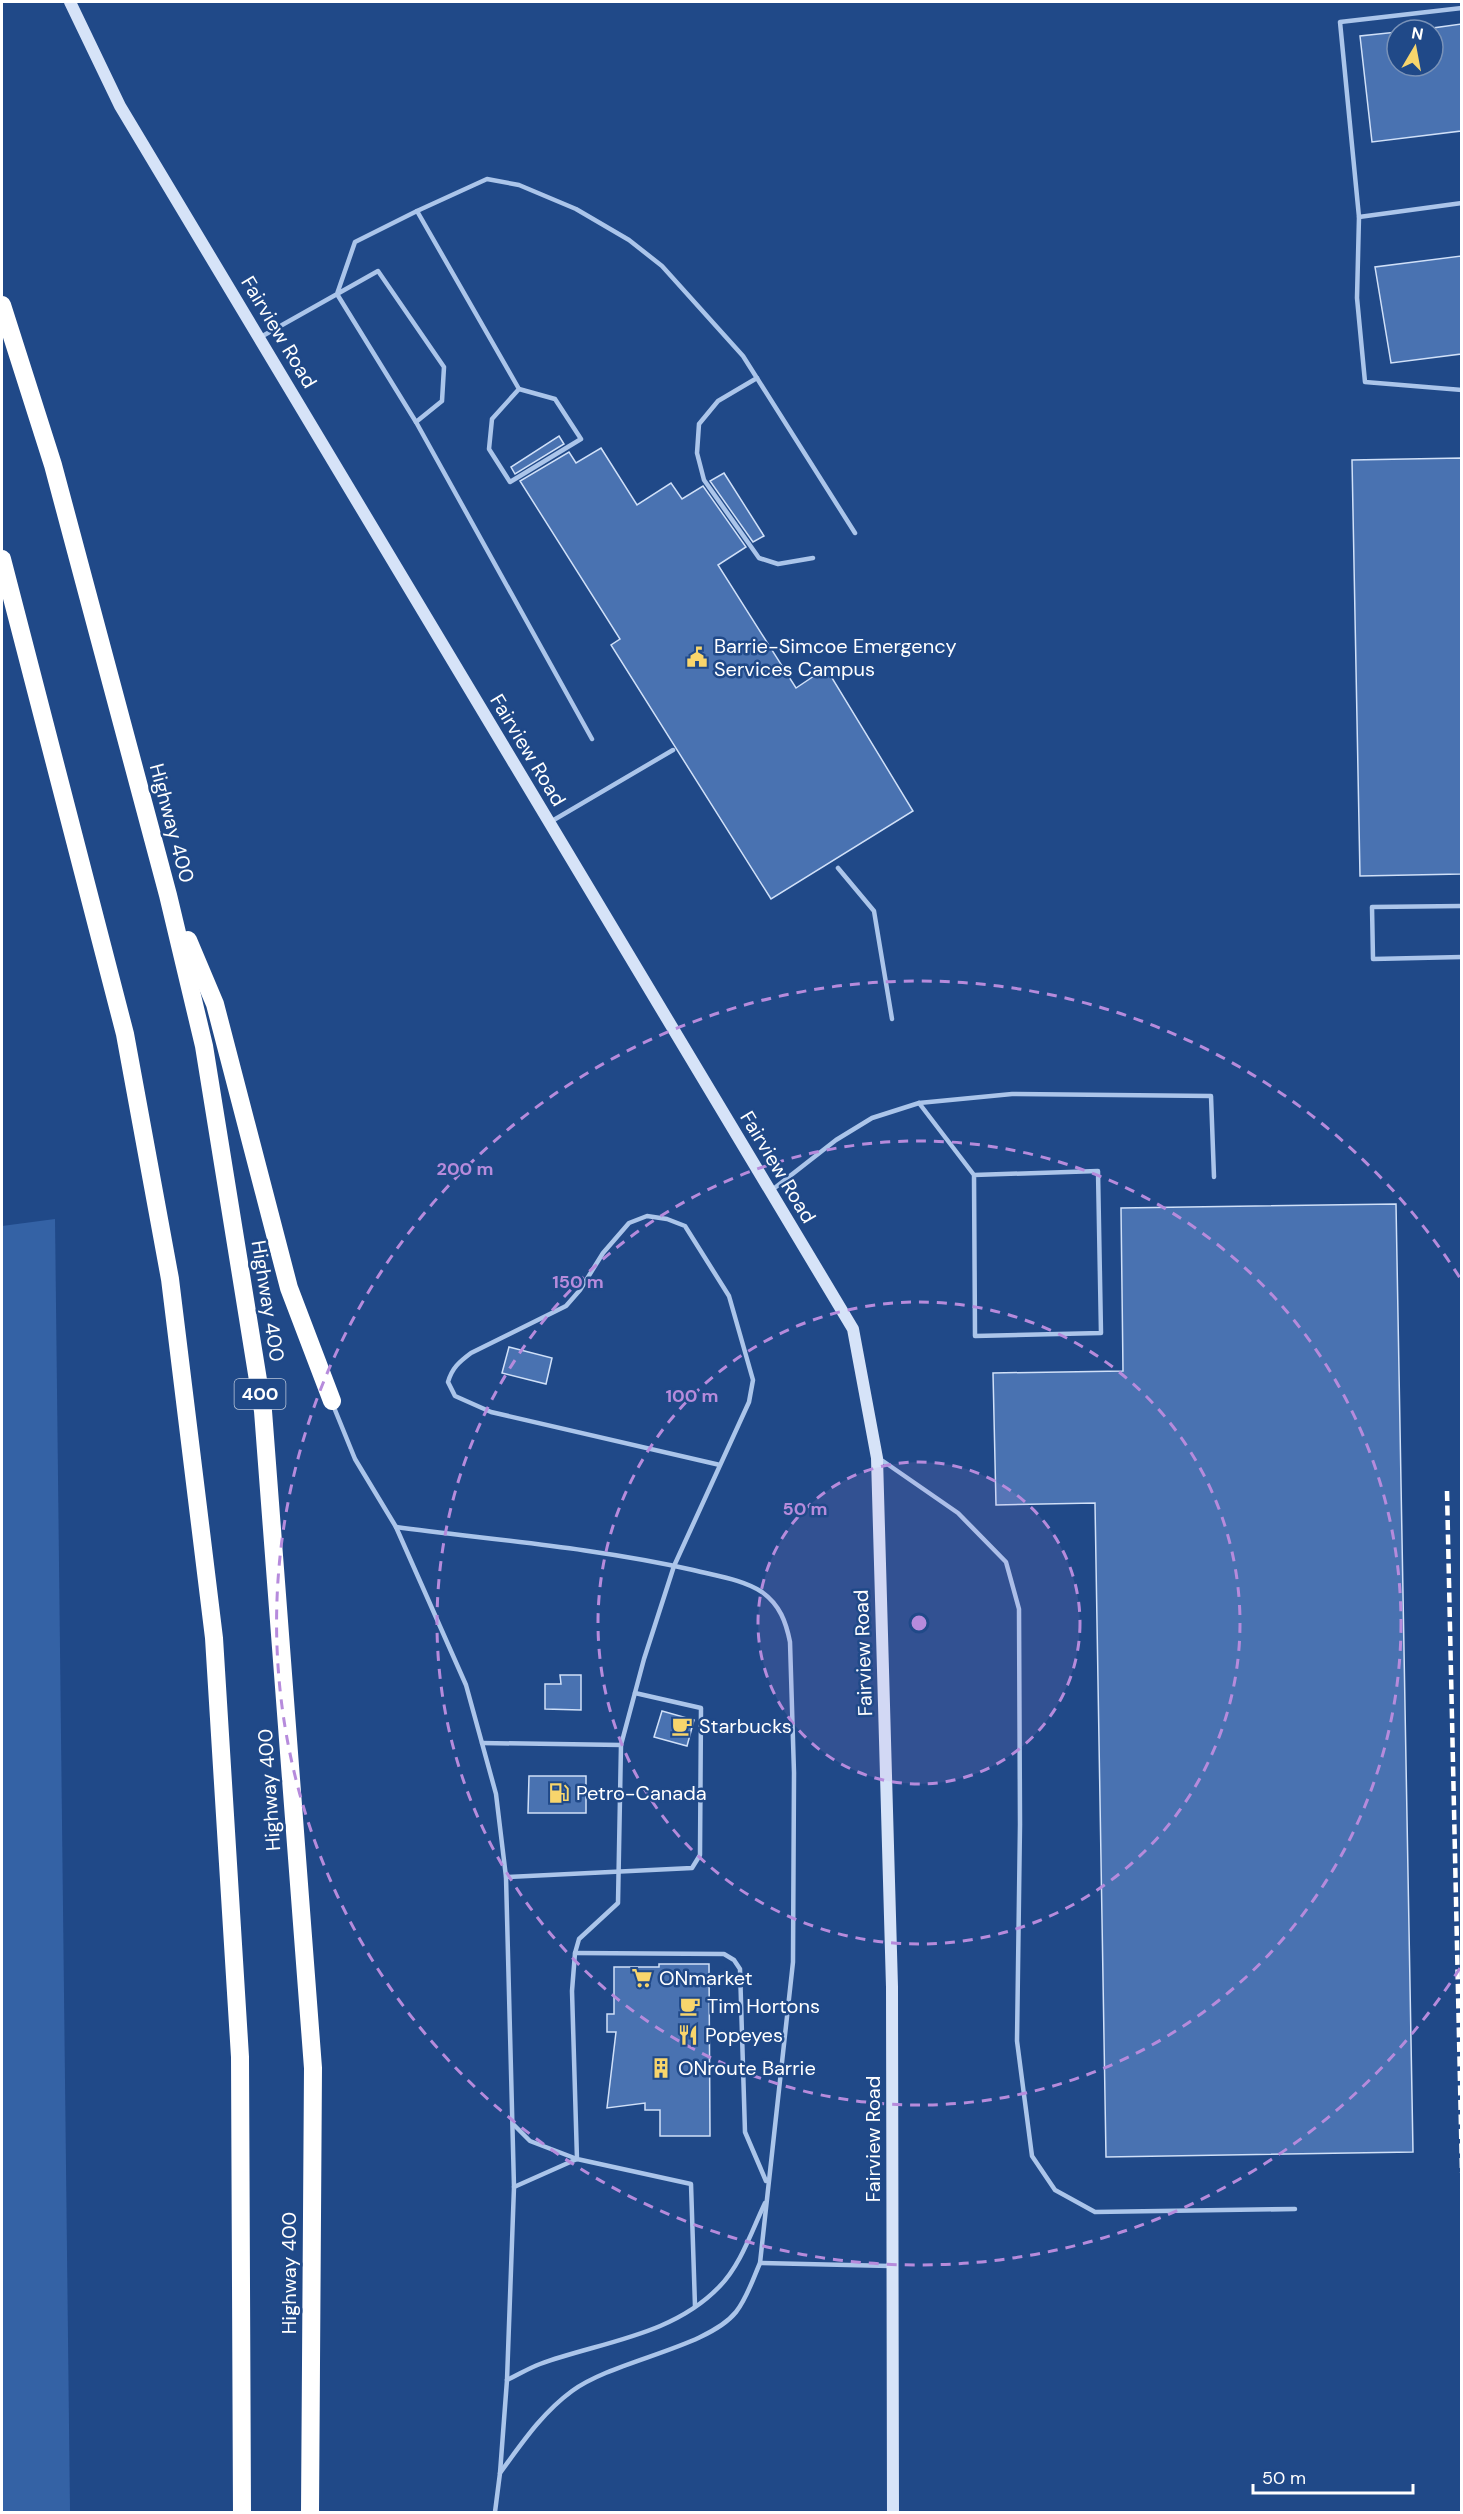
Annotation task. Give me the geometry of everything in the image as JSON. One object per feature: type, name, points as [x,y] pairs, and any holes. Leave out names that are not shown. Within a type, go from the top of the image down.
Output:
[{"type":"highway","name":"Highway 400","points":[[2,305],[53,465],[168,895],[204,1046],[263,1411],[313,2068],[310,2512]]},
{"type":"highway","points":[[2,559],[125,1034],[170,1279],[213,1626],[240,2057],[242,2512]]},
{"type":"highway","points":[[168,895],[215,1004],[289,1288],[332,1401]]},
{"type":"street","name":"Fairview Road","points":[[70,2],[120,106],[853,1329],[877,1458],[892,1986],[893,2512]]},
{"type":"lane","points":[[1461,8],[1340,22],[1359,216],[1357,298],[1365,382],[1461,390]]},
{"type":"lane","points":[[337,294],[355,242],[487,179],[519,185],[576,209],[628,240],[662,266],[742,356],[855,533]]},
{"type":"lane","points":[[1359,216],[1461,203]]},
{"type":"lane","points":[[417,211],[519,389],[555,399],[581,439],[510,482],[489,449],[492,419],[519,389]]},
{"type":"lane","points":[[259,338],[378,271],[444,367],[442,401],[416,422]]},
{"type":"lane","points":[[337,294],[416,422],[592,740]]},
{"type":"lane","points":[[757,378],[718,401],[699,424],[697,453],[704,480],[759,558],[778,564],[813,558]]},
{"type":"lane","points":[[549,822],[673,750]]},
{"type":"lane","points":[[838,868],[874,911],[892,1019]]},
{"type":"lane","points":[[1461,906],[1372,907],[1372,959],[1461,957]]},
{"type":"lane","points":[[770,1191],[836,1140],[872,1118],[919,1102],[1012,1094],[1211,1096],[1214,1177]]},
{"type":"lane","points":[[919,1102],[974,1175],[975,1336],[1101,1332],[1098,1171],[974,1175]]},
{"type":"lane","points":[[577,2158],[572,1991],[575,1953],[579,1939],[618,1903],[621,1745],[674,1566],[746,1410],[753,1380],[729,1296],[685,1226],[667,1219],[647,1216],[629,1222],[603,1253],[580,1290],[566,1306],[471,1353],[451,1372],[448,1382],[455,1396],[491,1412],[720,1466]]},
{"type":"lane","points":[[332,1401],[355,1459],[396,1527],[466,1684],[496,1794],[506,1877],[514,2187],[507,2380],[495,2512]]},
{"type":"lane","points":[[877,1458],[958,1513],[1006,1562],[1019,1609],[1020,1824],[1017,2041],[1032,2156],[1054,2190],[1095,2211],[1295,2209]]},
{"type":"lane","points":[[396,1527],[616,1555],[740,1581],[762,1593],[778,1607],[790,1642],[794,1785],[793,1962],[760,2263],[743,2302],[722,2325],[688,2341],[614,2369],[573,2390],[537,2423],[500,2473]]},
{"type":"lane","points":[[506,1877],[692,1868],[700,1855],[701,1708],[635,1693]]},
{"type":"lane","points":[[482,1743],[621,1745]]},
{"type":"lane","points":[[575,1953],[724,1954],[734,1960],[740,1969],[745,2132],[767,2183]]},
{"type":"lane","points":[[513,2124],[530,2141],[577,2158],[691,2184],[695,2306]]},
{"type":"lane","points":[[514,2187],[577,2158]]},
{"type":"lane","points":[[507,2380],[538,2364],[601,2347],[670,2323],[695,2306],[719,2288],[729,2274],[766,2200]]},
{"type":"lane","points":[[760,2263],[893,2266]]},
{"type":"shaded area","points":[[55,1219],[70,2512],[2,2512],[2,1226]]},
{"type":"building","points":[[1461,24],[1461,131],[1372,142],[1360,36],[1385,33],[1385,78],[1445,78],[1445,26]]},
{"type":"building","points":[[1461,256],[1461,354],[1391,363],[1375,267]]},
{"type":"building","points":[[559,436],[564,444],[515,474],[511,467]]},
{"type":"building","name":"Barrie-Simcoe Emergency Services Campus","points":[[601,448],[637,505],[671,483],[682,499],[703,486],[746,547],[718,565],[796,688],[826,668],[913,811],[771,899],[611,645],[620,639],[520,481],[569,452],[576,463]]},
{"type":"building","points":[[1461,458],[1461,874],[1360,876],[1352,460]]},
{"type":"building","points":[[724,473],[764,536],[753,542],[710,481]]},
{"type":"building","points":[[1396,1204],[1413,2152],[1106,2157],[1095,1503],[996,1505],[993,1373],[1123,1371],[1121,1208]]},
{"type":"building","points":[[509,1347],[552,1358],[546,1384],[502,1373]]},
{"type":"building","points":[[560,1675],[581,1675],[581,1710],[545,1709],[545,1684],[561,1684]]},
{"type":"building","points":[[662,1711],[694,1720],[687,1746],[654,1737]]},
{"type":"building","points":[[529,1776],[586,1776],[586,1813],[528,1813]]},
{"type":"building","name":"ONroute Barrie","points":[[659,1964],[709,1964],[710,2136],[660,2136],[660,2110],[645,2110],[645,2103],[607,2108],[616,2032],[607,2032],[607,2014],[614,2014],[614,1967],[659,1967]]},
{"type":"railway","points":[[1447,1491],[1462,2173]]},
{"type":"place","name":"Barrie-Simcoe Emergency Services Campus","points":[[697,657]]},
{"type":"place","name":"Starbucks","points":[[682,1726]]},
{"type":"place","name":"Petro-Canada","points":[[559,1793]]},
{"type":"place","name":"ONmarket","points":[[642,1978]]},
{"type":"place","name":"Tim Hortons","points":[[690,2006]]},
{"type":"place","name":"Popeyes","points":[[688,2035]]},
{"type":"place","name":"ONroute Barrie","points":[[661,2068]]}]
